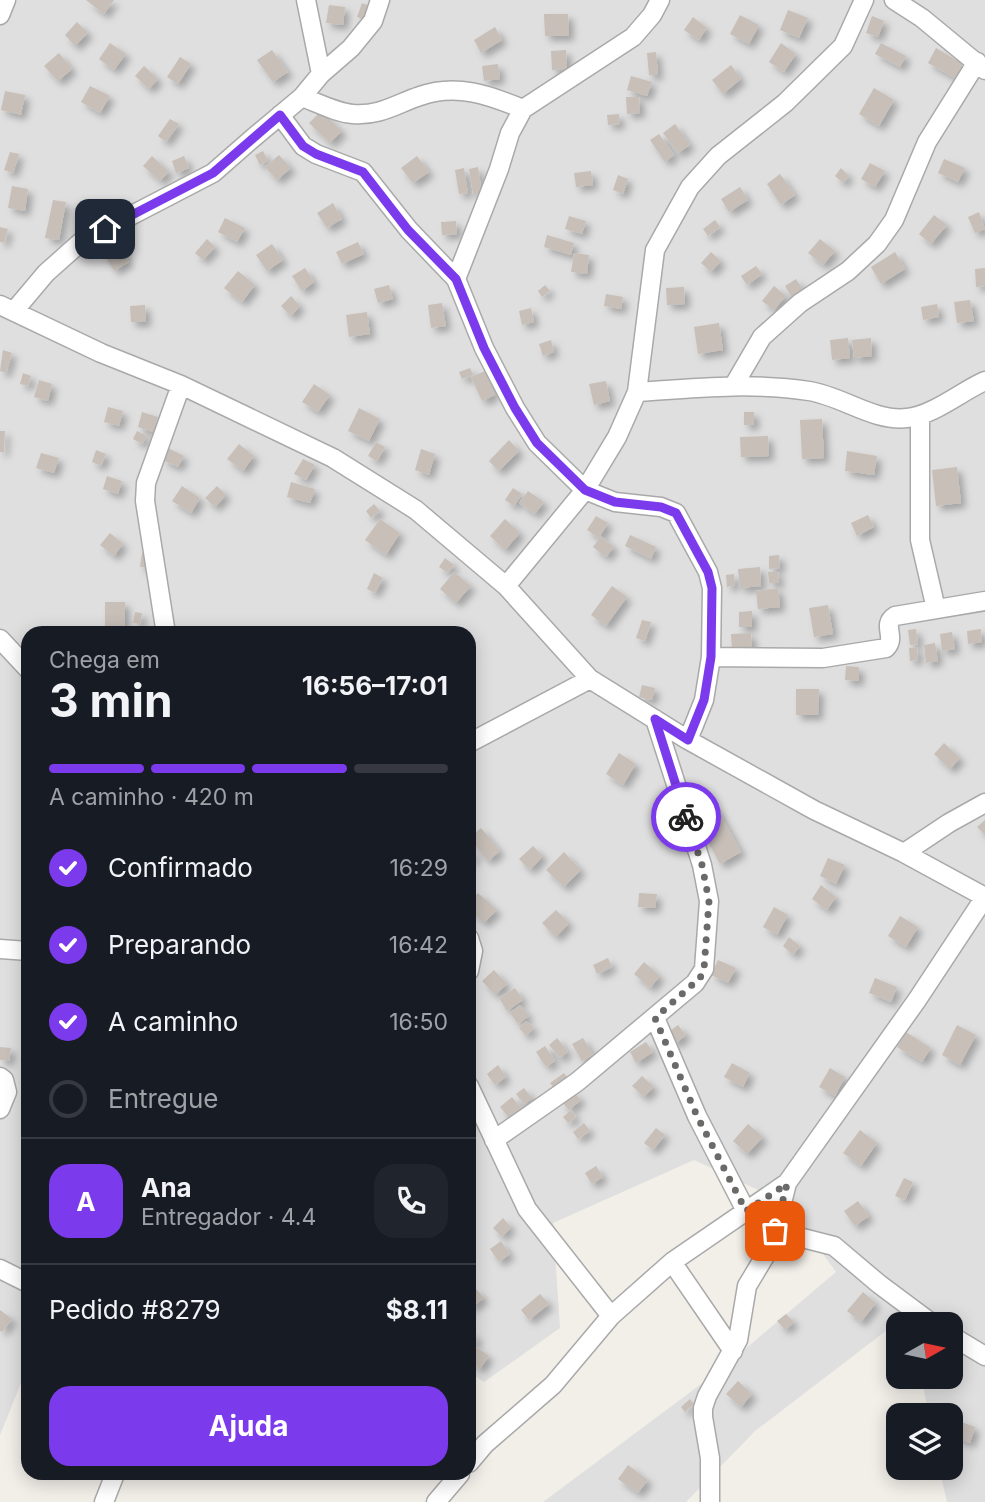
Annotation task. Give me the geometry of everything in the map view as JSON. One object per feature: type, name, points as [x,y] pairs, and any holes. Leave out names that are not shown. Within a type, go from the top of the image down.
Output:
[{"type":"street","points":[[0,15],[6,0]]},
{"type":"street","points":[[306,0],[321,74]]},
{"type":"street","points":[[380,0],[373,21],[351,48],[321,74],[302,97],[213,173],[82,241],[7,308],[101,353],[181,385],[333,458],[416,510],[506,586],[590,679],[688,740],[814,810],[904,853],[985,897],[917,1000],[787,1184],[775,1231],[765,1256],[747,1286],[738,1340],[707,1396],[704,1408],[710,1458],[710,1502]]},
{"type":"street","points":[[456,279],[499,169],[510,133],[523,109],[633,37],[652,15],[660,0]]},
{"type":"street","points":[[506,586],[585,490],[617,437],[637,392],[655,250],[673,214],[690,187],[718,156],[785,103],[843,46],[864,0]]},
{"type":"street","points":[[734,385],[762,337],[800,303],[848,271],[877,244],[894,220],[927,142],[981,66],[922,18],[894,0]]},
{"type":"street","points":[[302,97],[351,114],[380,113],[422,95],[459,89],[487,94],[523,109]]},
{"type":"street","points":[[280,115],[303,146],[316,154],[363,172],[408,230],[456,279],[484,348],[515,408],[537,443],[585,490],[615,502],[661,507],[676,513],[708,572],[712,588],[711,657],[704,700],[688,740]]},
{"type":"street","points":[[637,392],[734,385],[822,393],[895,418],[908,418],[920,415],[985,381]]},
{"type":"street","points":[[165,626],[145,501],[146,483],[181,385]]},
{"type":"street","points":[[920,415],[920,540],[936,609]]},
{"type":"street","points":[[711,657],[823,658],[886,648],[890,644],[889,620],[895,616],[985,601]]},
{"type":"street","points":[[0,639],[21,662]]},
{"type":"street","points":[[476,739],[590,679]]},
{"type":"street","points":[[494,1140],[577,1082],[700,978],[704,969],[709,901],[702,865],[655,719]]},
{"type":"street","points":[[904,853],[985,803]]},
{"type":"street","points":[[0,949],[21,950]]},
{"type":"street","points":[[655,1018],[697,1116],[746,1211]]},
{"type":"street","points":[[0,1077],[4,1080],[7,1092],[0,1109]]},
{"type":"street","points":[[476,1101],[527,1209],[611,1316]]},
{"type":"street","points":[[476,1455],[552,1385],[611,1316],[672,1262],[787,1184]]},
{"type":"street","points":[[775,1231],[834,1246],[917,1312]]},
{"type":"street","points":[[672,1262],[733,1351]]},
{"type":"street","points":[[0,1269],[21,1280]]},
{"type":"street","points":[[963,1343],[985,1356]]},
{"type":"street","points":[[104,1502],[113,1480]]},
{"type":"street","points":[[436,1502],[455,1480]]},
{"type":"shaded area","points":[[0,0],[985,0],[985,1502],[947,1502],[942,1480],[963,1480],[963,1403],[926,1403],[924,1390],[963,1389],[963,1312],[886,1312],[886,1331],[755,1431],[686,1502],[543,1502],[724,1367],[836,1272],[786,1203],[694,1160],[553,1223],[560,1328],[484,1382],[476,1377],[476,626],[21,626],[21,1383],[0,1435]]},
{"type":"building","points":[[86,0],[114,0],[104,14]]},
{"type":"building","points":[[362,3],[370,6],[365,20],[357,17]]},
{"type":"building","points":[[329,5],[345,7],[343,25],[326,23]]},
{"type":"building","points":[[788,10],[808,18],[799,38],[780,30]]},
{"type":"building","points":[[544,14],[568,14],[569,36],[545,36]]},
{"type":"building","points":[[740,15],[759,25],[749,44],[730,34]]},
{"type":"building","points":[[872,16],[884,21],[878,37],[866,33]]},
{"type":"building","points":[[693,17],[707,28],[699,40],[684,30]]},
{"type":"building","points":[[77,22],[88,33],[75,46],[65,35]]},
{"type":"building","points":[[495,27],[502,40],[481,53],[474,40]]},
{"type":"building","points":[[110,43],[126,54],[114,70],[99,59]]},
{"type":"building","points":[[781,43],[796,54],[784,72],[769,62]]},
{"type":"building","points":[[881,43],[906,56],[900,67],[875,54]]},
{"type":"building","points":[[936,48],[963,64],[955,78],[928,63]]},
{"type":"building","points":[[272,50],[288,72],[273,82],[257,60]]},
{"type":"building","points":[[566,50],[567,69],[552,70],[551,51]]},
{"type":"building","points":[[656,52],[658,75],[649,75],[647,53]]},
{"type":"building","points":[[59,53],[72,69],[58,81],[44,66]]},
{"type":"building","points":[[180,57],[191,64],[178,84],[167,77]]},
{"type":"building","points":[[498,64],[500,79],[484,81],[482,66]]},
{"type":"building","points":[[731,65],[741,79],[723,94],[712,80]]},
{"type":"building","points":[[144,66],[158,79],[149,89],[135,76]]},
{"type":"building","points":[[631,76],[652,82],[647,96],[627,90]]},
{"type":"building","points":[[90,86],[110,96],[100,113],[81,102]]},
{"type":"building","points":[[874,88],[894,100],[879,126],[859,114]]},
{"type":"building","points":[[5,91],[25,95],[21,115],[1,110]]},
{"type":"building","points":[[626,97],[639,97],[640,113],[627,114]]},
{"type":"building","points":[[321,111],[342,131],[330,143],[309,123]]},
{"type":"building","points":[[619,114],[620,124],[608,125],[607,115]]},
{"type":"building","points":[[170,119],[179,124],[166,142],[158,136]]},
{"type":"building","points":[[675,124],[690,145],[678,153],[663,133]]},
{"type":"building","points":[[659,134],[674,155],[665,162],[650,140]]},
{"type":"building","points":[[263,151],[268,161],[260,165],[255,155]]},
{"type":"building","points":[[10,152],[19,154],[13,173],[4,170]]},
{"type":"building","points":[[279,155],[291,168],[277,180],[265,167]]},
{"type":"building","points":[[152,156],[169,172],[160,181],[143,166]]},
{"type":"building","points":[[184,156],[189,168],[176,173],[172,161]]},
{"type":"building","points":[[417,156],[429,172],[413,183],[401,168]]},
{"type":"building","points":[[944,159],[965,168],[958,182],[938,173]]},
{"type":"building","points":[[870,163],[885,171],[875,187],[861,179]]},
{"type":"building","points":[[478,167],[482,193],[473,194],[469,169]]},
{"type":"building","points":[[464,168],[468,193],[459,194],[455,170]]},
{"type":"building","points":[[841,168],[849,176],[843,183],[835,176]]},
{"type":"building","points":[[591,171],[593,185],[576,187],[574,173]]},
{"type":"building","points":[[780,174],[795,195],[781,205],[767,184]]},
{"type":"building","points":[[618,175],[628,179],[623,194],[613,190]]},
{"type":"building","points":[[12,186],[28,189],[25,211],[8,208]]},
{"type":"building","points":[[740,187],[748,200],[729,212],[721,199]]},
{"type":"building","points":[[53,200],[66,202],[59,240],[45,238]]},
{"type":"building","points":[[333,203],[342,219],[327,228],[317,213]]},
{"type":"building","points":[[979,212],[985,229],[975,233],[968,217]]},
{"type":"building","points":[[934,215],[947,225],[931,244],[919,234]]},
{"type":"building","points":[[569,216],[586,221],[582,234],[565,229]]},
{"type":"building","points":[[225,218],[245,228],[237,242],[218,232]]},
{"type":"building","points":[[715,220],[720,227],[708,236],[703,229]]},
{"type":"building","points":[[456,221],[457,234],[442,235],[441,222]]},
{"type":"building","points":[[0,227],[8,229],[4,243],[0,242]]},
{"type":"building","points":[[547,235],[574,243],[571,255],[544,247]]},
{"type":"building","points":[[207,239],[215,247],[203,260],[195,253]]},
{"type":"building","points":[[820,239],[835,251],[823,265],[808,253]]},
{"type":"building","points":[[117,242],[129,262],[114,271],[102,250]]},
{"type":"building","points":[[358,242],[364,254],[342,264],[336,252]]},
{"type":"building","points":[[272,244],[283,260],[267,271],[256,255]]},
{"type":"building","points":[[711,252],[721,261],[711,272],[701,263]]},
{"type":"building","points":[[895,252],[905,269],[881,284],[871,267]]},
{"type":"building","points":[[574,253],[589,255],[587,274],[571,272]]},
{"type":"building","points":[[756,266],[762,274],[747,285],[741,276]]},
{"type":"building","points":[[305,268],[314,282],[302,291],[292,276]]},
{"type":"building","points":[[985,268],[985,286],[976,287],[975,269]]},
{"type":"building","points":[[238,271],[255,285],[242,302],[224,288]]},
{"type":"building","points":[[796,279],[805,293],[794,301],[785,286]]},
{"type":"building","points":[[389,285],[393,299],[378,303],[374,289]]},
{"type":"building","points":[[545,285],[550,291],[542,297],[538,291]]},
{"type":"building","points":[[774,286],[786,296],[774,310],[762,301]]},
{"type":"building","points":[[684,287],[685,304],[667,305],[666,288]]},
{"type":"building","points":[[606,294],[623,297],[621,309],[604,306]]},
{"type":"building","points":[[291,296],[300,306],[291,316],[281,306]]},
{"type":"building","points":[[970,300],[974,321],[957,323],[954,302]]},
{"type":"building","points":[[442,303],[446,326],[431,328],[428,305]]},
{"type":"building","points":[[937,304],[939,317],[923,320],[921,307]]},
{"type":"building","points":[[145,305],[146,322],[131,322],[130,306]]},
{"type":"building","points":[[531,308],[534,322],[522,325],[519,311]]},
{"type":"building","points":[[367,312],[370,334],[349,337],[346,315]]},
{"type":"building","points":[[719,323],[723,350],[698,354],[694,327]]},
{"type":"building","points":[[848,338],[850,358],[832,360],[830,340]]},
{"type":"building","points":[[871,338],[872,356],[854,358],[852,340]]},
{"type":"building","points":[[551,340],[554,352],[543,356],[539,344]]},
{"type":"building","points":[[3,350],[12,353],[6,373],[0,371]]},
{"type":"building","points":[[470,368],[473,375],[462,379],[459,372]]},
{"type":"building","points":[[485,371],[495,395],[482,401],[471,377]]},
{"type":"building","points":[[23,373],[31,376],[28,386],[20,384]]},
{"type":"building","points":[[39,380],[52,384],[48,401],[34,397]]},
{"type":"building","points":[[606,381],[610,401],[594,405],[589,384]]},
{"type":"building","points":[[314,384],[330,395],[318,412],[302,402]]},
{"type":"building","points":[[108,407],[123,411],[119,426],[104,422]]},
{"type":"building","points":[[359,408],[380,419],[369,441],[348,431]]},
{"type":"building","points":[[142,412],[158,417],[153,432],[138,427]]},
{"type":"building","points":[[744,412],[754,412],[754,425],[744,425]]},
{"type":"building","points":[[822,419],[824,458],[802,459],[800,420]]},
{"type":"building","points":[[0,431],[5,431],[4,452],[0,452]]},
{"type":"building","points":[[137,431],[147,436],[142,444],[133,439]]},
{"type":"building","points":[[768,436],[769,456],[741,457],[740,437]]},
{"type":"building","points":[[509,440],[519,451],[499,471],[489,461]]},
{"type":"building","points":[[376,442],[385,447],[377,461],[368,456]]},
{"type":"building","points":[[239,444],[254,456],[243,471],[227,459]]},
{"type":"building","points":[[168,448],[184,456],[178,467],[162,460]]},
{"type":"building","points":[[421,449],[435,454],[429,475],[415,470]]},
{"type":"building","points":[[96,450],[106,454],[101,466],[92,462]]},
{"type":"building","points":[[847,451],[877,456],[874,475],[845,471]]},
{"type":"building","points":[[41,453],[59,458],[54,473],[36,468]]},
{"type":"building","points":[[303,459],[315,465],[306,480],[294,474]]},
{"type":"building","points":[[957,467],[961,503],[936,506],[932,470]]},
{"type":"building","points":[[107,476],[122,481],[118,494],[103,489]]},
{"type":"building","points":[[291,482],[315,489],[310,503],[287,497]]},
{"type":"building","points":[[182,486],[200,498],[191,513],[172,501]]},
{"type":"building","points":[[217,486],[226,495],[215,507],[205,498]]},
{"type":"building","points":[[513,488],[522,494],[514,506],[505,500]]},
{"type":"building","points":[[528,491],[544,502],[535,514],[519,503]]},
{"type":"building","points":[[374,504],[380,511],[371,518],[366,511]]},
{"type":"building","points":[[868,515],[874,527],[857,536],[851,523]]},
{"type":"building","points":[[596,516],[608,523],[599,538],[587,530]]},
{"type":"building","points":[[380,519],[400,533],[386,555],[365,540]]},
{"type":"building","points":[[505,519],[520,533],[505,550],[490,536]]},
{"type":"building","points":[[110,533],[123,544],[114,556],[100,545]]},
{"type":"building","points":[[630,535],[656,547],[651,559],[625,546]]},
{"type":"building","points":[[601,536],[614,547],[606,557],[593,547]]},
{"type":"building","points":[[142,553],[151,554],[149,568],[140,567]]},
{"type":"building","points":[[779,555],[780,568],[769,569],[769,556]]},
{"type":"building","points":[[445,558],[454,565],[448,573],[439,567]]},
{"type":"building","points":[[760,567],[761,586],[740,588],[738,569]]},
{"type":"building","points":[[454,572],[471,586],[456,603],[440,589]]},
{"type":"building","points":[[768,572],[778,572],[779,583],[769,583]]},
{"type":"building","points":[[374,573],[383,578],[375,593],[367,589]]},
{"type":"building","points":[[734,574],[735,585],[727,587],[726,575]]},
{"type":"building","points":[[612,586],[627,597],[606,626],[591,615]]},
{"type":"building","points":[[778,588],[780,607],[758,609],[756,591]]},
{"type":"building","points":[[105,602],[125,602],[125,626],[105,626]]},
{"type":"building","points":[[828,605],[833,634],[814,637],[809,608]]},
{"type":"building","points":[[752,611],[752,627],[739,627],[739,612]]},
{"type":"building","points":[[135,612],[142,613],[140,624],[133,623]]},
{"type":"building","points":[[642,620],[651,622],[645,641],[636,638]]},
{"type":"building","points":[[916,629],[918,644],[910,645],[908,630]]},
{"type":"building","points":[[981,629],[982,642],[968,644],[967,631]]},
{"type":"building","points":[[952,632],[955,649],[942,651],[940,634]]},
{"type":"building","points":[[751,633],[752,650],[732,650],[731,634]]},
{"type":"building","points":[[935,643],[938,661],[926,663],[924,645]]},
{"type":"building","points":[[917,647],[918,660],[910,661],[909,648]]},
{"type":"building","points":[[846,666],[859,667],[859,681],[845,680]]},
{"type":"building","points":[[642,685],[655,688],[652,700],[639,697]]},
{"type":"building","points":[[796,689],[819,689],[818,715],[796,715]]},
{"type":"building","points":[[944,743],[960,758],[950,769],[934,754]]},
{"type":"building","points":[[619,753],[636,764],[623,785],[606,774]]},
{"type":"building","points":[[717,808],[741,852],[720,864],[696,819]]},
{"type":"building","points":[[985,820],[985,835],[977,827]]},
{"type":"building","points":[[481,828],[500,851],[488,861],[476,846],[476,832]]},
{"type":"building","points":[[533,846],[543,856],[530,870],[519,859]]},
{"type":"building","points":[[564,852],[581,870],[564,887],[546,870]]},
{"type":"building","points":[[828,858],[845,865],[836,884],[820,876]]},
{"type":"building","points":[[821,885],[836,897],[827,910],[812,899]]},
{"type":"building","points":[[478,893],[497,910],[484,923],[476,916]]},
{"type":"building","points":[[639,893],[657,894],[655,908],[638,907]]},
{"type":"building","points":[[774,907],[788,915],[777,935],[763,927]]},
{"type":"building","points":[[556,910],[569,923],[556,937],[542,923]]},
{"type":"building","points":[[900,916],[918,927],[906,947],[888,936]]},
{"type":"building","points":[[789,937],[800,946],[793,955],[783,946]]},
{"type":"building","points":[[608,958],[612,967],[597,974],[593,965]]},
{"type":"building","points":[[718,960],[736,968],[728,983],[711,975]]},
{"type":"building","points":[[644,962],[660,976],[650,988],[634,974]]},
{"type":"building","points":[[494,970],[507,984],[495,995],[482,981]]},
{"type":"building","points":[[875,978],[897,987],[891,1002],[869,993]]},
{"type":"building","points":[[515,988],[523,1000],[507,1011],[499,998]]},
{"type":"building","points":[[520,1005],[529,1016],[518,1024],[510,1013]]},
{"type":"building","points":[[526,1021],[534,1028],[526,1036],[519,1028]]},
{"type":"building","points":[[678,1025],[686,1035],[675,1044],[666,1034]]},
{"type":"building","points":[[957,1025],[976,1035],[960,1065],[942,1055]]},
{"type":"building","points":[[906,1032],[931,1048],[922,1062],[897,1047]]},
{"type":"building","points":[[557,1038],[568,1052],[560,1058],[549,1045]]},
{"type":"building","points":[[583,1038],[593,1055],[582,1061],[572,1044]]},
{"type":"building","points":[[646,1042],[653,1052],[636,1063],[630,1052]]},
{"type":"building","points":[[545,1046],[555,1061],[546,1067],[536,1052]]},
{"type":"building","points":[[0,1047],[11,1048],[9,1061],[0,1060]]},
{"type":"building","points":[[732,1063],[750,1073],[743,1087],[724,1077]]},
{"type":"building","points":[[498,1065],[506,1077],[495,1085],[487,1074]]},
{"type":"building","points":[[830,1068],[845,1077],[835,1096],[819,1087]]},
{"type":"building","points":[[564,1073],[571,1082],[557,1092],[550,1083]]},
{"type":"building","points":[[642,1076],[654,1087],[644,1097],[632,1086]]},
{"type":"building","points":[[524,1088],[532,1098],[524,1104],[516,1094]]},
{"type":"building","points":[[573,1091],[581,1100],[569,1110],[561,1101]]},
{"type":"building","points":[[512,1097],[522,1109],[510,1119],[500,1107]]},
{"type":"building","points":[[571,1110],[576,1117],[568,1123],[563,1117]]},
{"type":"building","points":[[584,1123],[590,1131],[578,1139],[573,1132]]},
{"type":"building","points":[[748,1124],[763,1137],[747,1154],[733,1141]]},
{"type":"building","points":[[656,1128],[665,1135],[653,1150],[644,1143]]},
{"type":"building","points":[[860,1130],[877,1143],[861,1166],[843,1153]]},
{"type":"building","points":[[596,1166],[603,1177],[592,1184],[585,1173]]},
{"type":"building","points":[[904,1178],[913,1182],[905,1200],[895,1196]]},
{"type":"building","points":[[858,1201],[869,1216],[855,1226],[844,1211]]},
{"type":"building","points":[[503,1218],[511,1227],[502,1237],[493,1228]]},
{"type":"building","points":[[501,1241],[510,1254],[499,1262],[490,1249]]},
{"type":"building","points":[[476,1289],[484,1298],[476,1304]]},
{"type":"building","points":[[863,1292],[876,1303],[861,1322],[847,1311]]},
{"type":"building","points":[[540,1294],[549,1304],[529,1320],[521,1310]]},
{"type":"building","points":[[0,1310],[12,1319],[2,1332],[0,1331]]},
{"type":"building","points":[[786,1314],[794,1322],[785,1330],[777,1321]]},
{"type":"building","points":[[476,1347],[489,1356],[480,1369],[476,1366]]},
{"type":"building","points":[[738,1381],[752,1394],[741,1407],[726,1394]]},
{"type":"building","points":[[690,1399],[694,1404],[685,1412],[681,1407]]},
{"type":"building","points":[[963,1422],[975,1427],[970,1443],[963,1441]]},
{"type":"building","points":[[628,1465],[648,1480],[638,1493],[618,1479]]},
{"type":"way so far","points":[[686,817],[702,865],[709,901],[704,969],[700,978],[655,1018],[697,1116],[746,1211],[787,1184],[775,1231]]},
{"type":"route","points":[[105,229],[213,173],[280,115],[303,146],[316,154],[363,172],[372,181],[408,230],[456,279],[484,348],[515,408],[537,443],[585,490],[600,498],[669,508],[676,513],[693,541],[708,572],[712,588],[711,657],[704,700],[688,740],[655,719],[686,817]]}]
